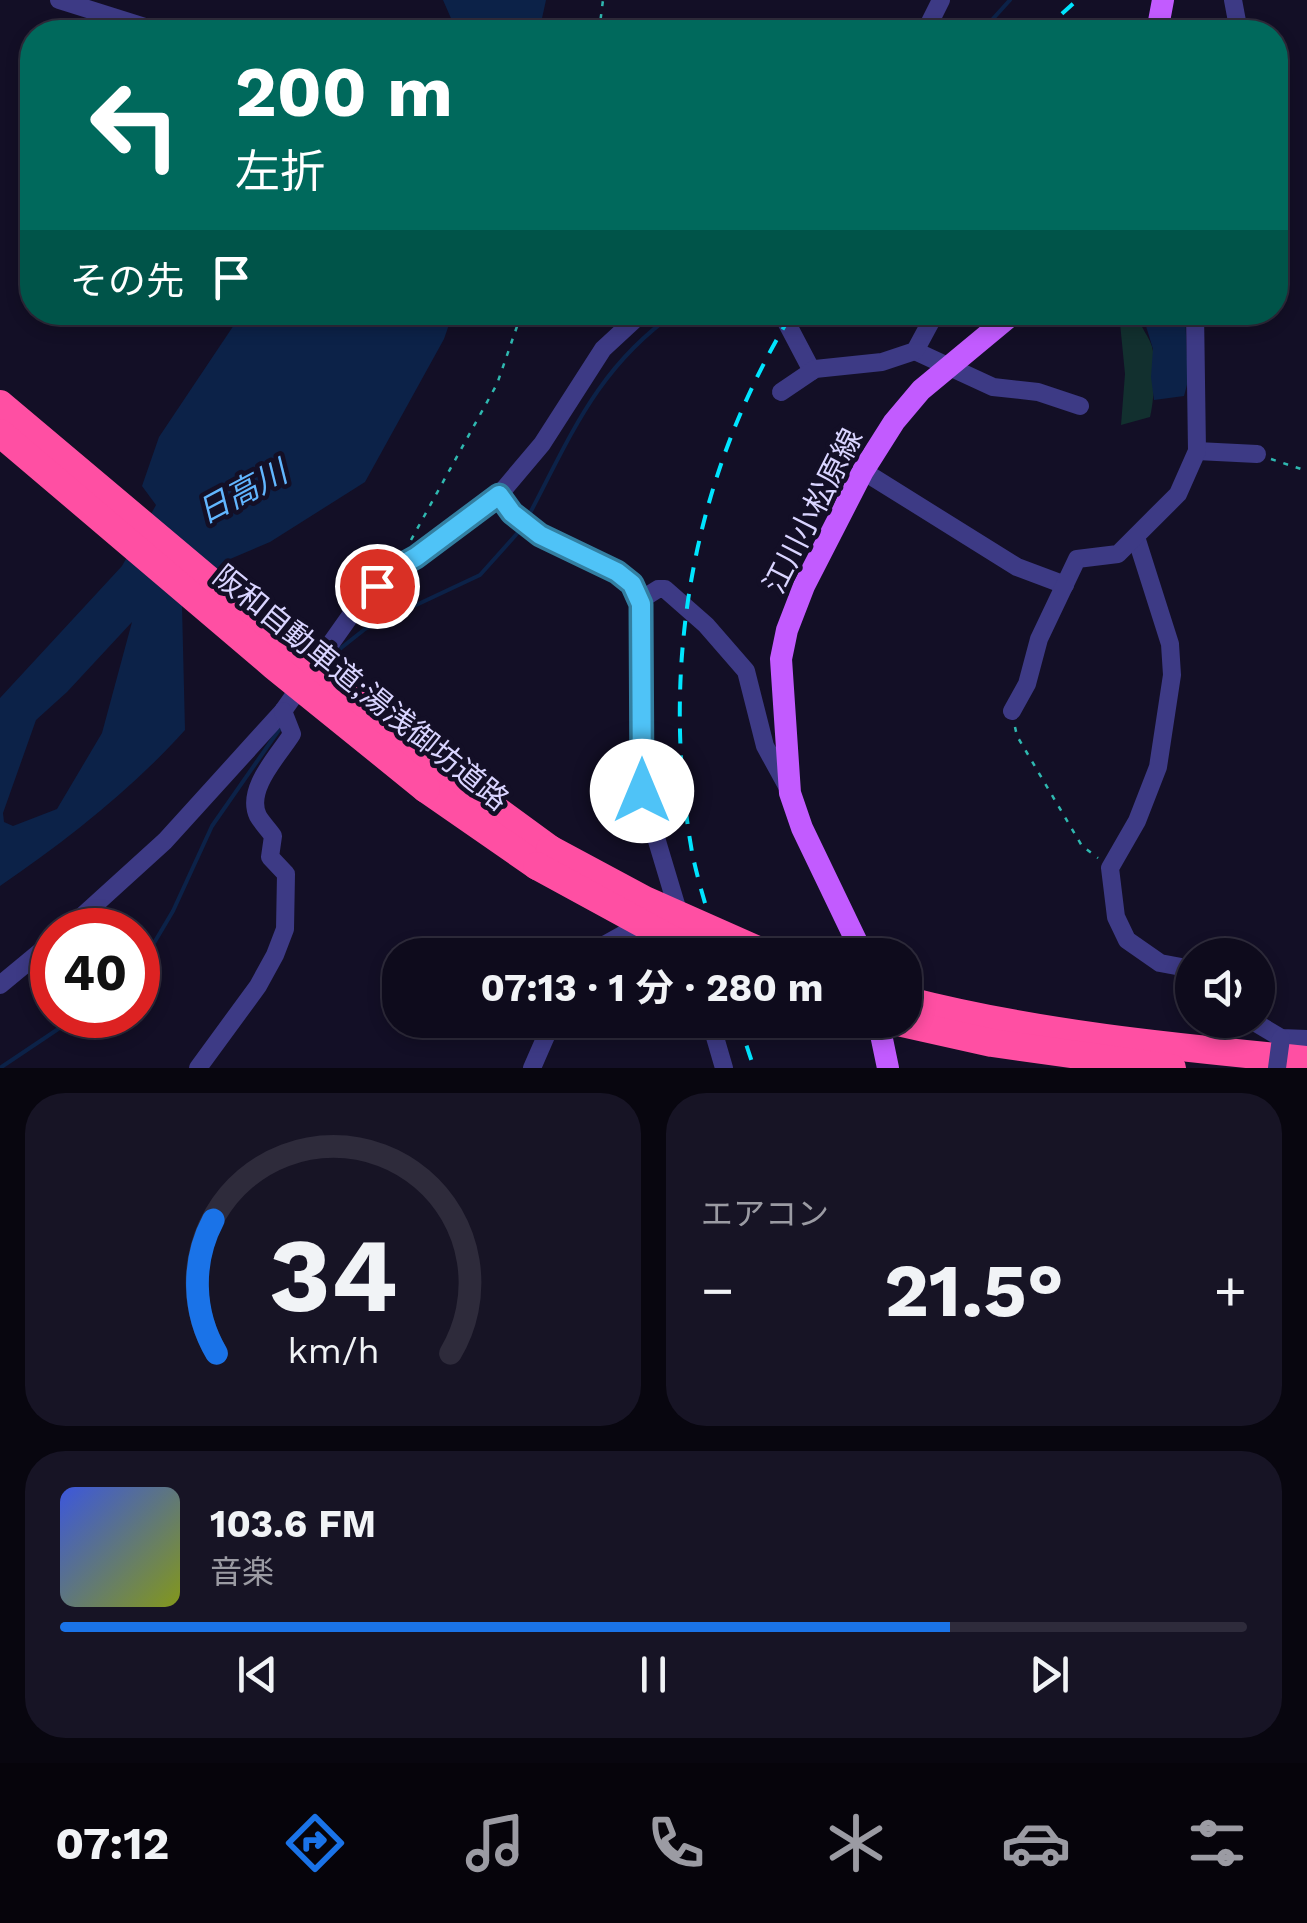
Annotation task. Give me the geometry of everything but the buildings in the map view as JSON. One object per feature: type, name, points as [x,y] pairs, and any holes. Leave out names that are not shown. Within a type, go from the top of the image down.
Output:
[{"type":"highway","name":"阪和自動車道;湯浅御坊道路","points":[[0,404],[386,730],[543,857],[730,938]]},
{"type":"highway","name":"阪和自動車道;湯浅御坊道路","points":[[0,433],[426,790],[543,857],[669,938]]},
{"type":"highway","points":[[922,1015],[958,1014],[1069,1034],[1307,1060]]},
{"type":"highway","points":[[922,1025],[992,1044],[1172,1068]]},
{"type":"main road","name":"江川小松原線","points":[[855,938],[802,828],[790,793],[781,658],[786,630],[863,471],[894,422],[922,390],[1001,325]]},
{"type":"main road","points":[[888,1068],[890,1038]]},
{"type":"street","points":[[60,0],[123,20]]},
{"type":"street","points":[[91,908],[166,841],[283,710],[358,605],[396,568],[499,495],[542,444],[603,349],[629,325]]},
{"type":"street","points":[[788,325],[812,371]]},
{"type":"street","points":[[781,392],[812,371],[882,362],[915,351],[929,325]]},
{"type":"street","points":[[1012,711],[1028,684],[1039,639],[1077,559],[1118,554],[1178,494],[1198,450],[1196,325]]},
{"type":"street","points":[[915,351],[993,387],[1038,392],[1080,406]]},
{"type":"street","points":[[1198,450],[1257,454]]},
{"type":"street","points":[[863,471],[1016,567],[1065,585]]},
{"type":"street","points":[[499,495],[512,513],[540,535],[617,572],[632,584],[639,601],[642,791],[686,938]]},
{"type":"street","points":[[1136,537],[1170,644],[1172,674],[1158,767],[1137,821],[1110,868],[1116,917],[1127,940],[1160,963],[1175,966]]},
{"type":"street","points":[[639,601],[665,589],[706,625],[746,672],[766,746],[790,793]]},
{"type":"street","points":[[198,1068],[258,986],[276,955],[285,928],[286,874],[270,858],[273,836],[258,816],[254,803],[259,784],[292,734],[293,728],[283,710]]},
{"type":"street","points":[[614,938],[676,906]]},
{"type":"street","points":[[0,986],[30,961]]},
{"type":"street","points":[[1275,1035],[1307,1039]]},
{"type":"street","points":[[532,1068],[545,1038]]},
{"type":"street","points":[[715,1038],[724,1068]]},
{"type":"street","points":[[1278,1068],[1280,1038]]},
{"type":"path","points":[[396,568],[497,384],[517,325]]},
{"type":"path","points":[[1257,454],[1307,471]]},
{"type":"path","points":[[1012,711],[1017,736],[1082,846],[1110,868]]},
{"type":"green space","points":[[1120,325],[1141,325],[1152,346],[1154,366],[1150,417],[1121,425],[1125,374]]},
{"type":"water","points":[[443,0],[546,0],[542,20],[452,20]]},
{"type":"water","name":"日高川","points":[[234,325],[449,325],[365,482],[270,542],[223,562],[182,606],[185,730],[97,813],[0,886],[0,698],[122,566],[156,505],[142,486],[159,437]],"holes":[[[132,622],[102,733],[57,809],[13,826],[4,822],[3,813],[36,720]]]},
{"type":"water","points":[[1146,325],[1186,325],[1188,381],[1184,396],[1154,400],[1153,349]]},
{"type":"waterway","points":[[992,20],[1010,0]]},
{"type":"waterway","points":[[529,515],[589,403],[626,355],[659,325]]},
{"type":"waterway","points":[[329,663],[365,629],[480,575],[522,528]]},
{"type":"waterway","points":[[160,933],[212,826],[281,727]]},
{"type":"waterway","points":[[0,1068],[45,1038]]},
{"type":"railway","points":[[1055,20],[1077,0]]},
{"type":"railway","points":[[715,938],[692,852],[683,782],[683,642],[708,505],[730,438],[786,325]]},
{"type":"railway","points":[[744,1038],[754,1068]]},
{"type":"route","points":[[377,586],[396,568],[499,495],[512,513],[540,535],[617,572],[632,584],[641,604],[642,791]]}]
